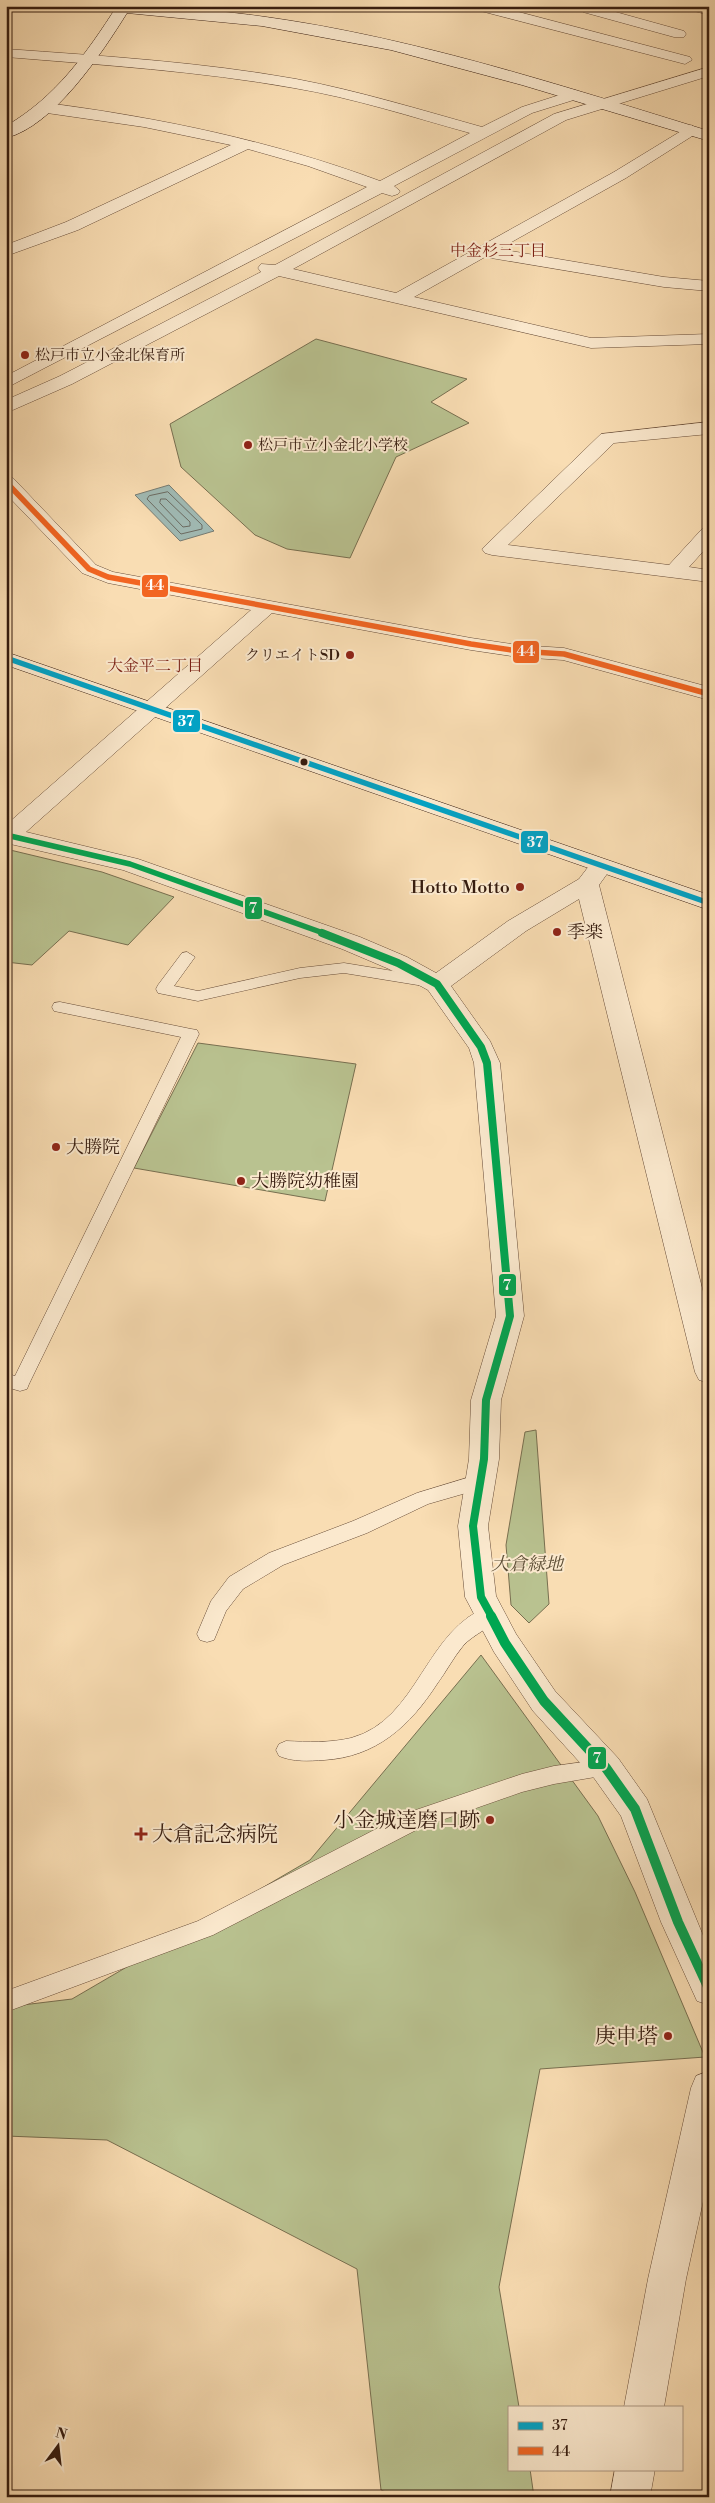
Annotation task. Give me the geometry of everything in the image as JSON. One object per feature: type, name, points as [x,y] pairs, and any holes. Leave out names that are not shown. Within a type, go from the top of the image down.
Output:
[{"type":"street","points":[[478,6],[693,57],[657,69]]},
{"type":"street","points":[[692,6],[709,11]]},
{"type":"street","points":[[6,133],[47,108],[67,89],[90,59],[124,7],[228,17],[344,36],[574,96]]},
{"type":"street","points":[[567,28],[589,8],[679,34]]},
{"type":"street","points":[[6,53],[90,59],[267,79],[364,98],[486,133]]},
{"type":"street","points":[[6,383],[245,260],[527,110],[574,96],[602,95],[709,71]]},
{"type":"street","points":[[6,407],[66,380],[276,271],[602,95],[709,136]]},
{"type":"street","points":[[47,108],[125,118],[246,144],[303,160],[411,197]]},
{"type":"street","points":[[399,298],[620,175],[691,130]]},
{"type":"street","points":[[6,251],[72,226],[246,144]]},
{"type":"street","points":[[483,252],[664,282],[709,286]]},
{"type":"street","points":[[245,260],[276,271],[591,343],[636,343],[709,339]]},
{"type":"street","points":[[709,428],[608,438],[492,549],[675,570],[709,576]]},
{"type":"street","points":[[6,482],[89,569],[108,577],[471,644],[518,651],[564,654],[709,694]]},
{"type":"street","points":[[675,570],[709,534]]},
{"type":"street","points":[[7,836],[268,606]]},
{"type":"street","points":[[6,658],[152,709],[594,875],[709,903]]},
{"type":"street","points":[[7,836],[130,864],[351,943],[398,963],[438,984],[482,1047],[487,1063],[510,1316],[486,1400],[484,1459],[473,1526],[481,1597],[505,1643],[544,1700],[606,1768],[635,1809],[678,1922],[709,1989]]},
{"type":"street","points":[[438,984],[517,926],[594,875]]},
{"type":"street","points":[[594,875],[709,1372]]},
{"type":"street","points":[[644,2406],[667,2279],[709,2088]]},
{"type":"street","points":[[630,2497],[635,2470]]},
{"type":"lane","points":[[188,957],[164,989],[198,996],[300,973],[344,968],[438,984]]},
{"type":"lane","points":[[6,1380],[20,1384],[192,1034],[60,1006]]},
{"type":"lane","points":[[206,1634],[218,1607],[236,1583],[276,1560],[360,1527],[378,1517],[424,1498],[480,1482]]},
{"type":"lane","points":[[286,1750],[319,1753],[348,1750],[383,1734],[416,1700],[463,1632],[490,1614]]},
{"type":"lane","points":[[6,2002],[205,1928],[415,1820],[522,1783],[554,1775],[606,1768]]},
{"type":"green space","points":[[316,339],[467,379],[431,402],[469,423],[396,457],[350,558],[287,549],[255,535],[181,467],[170,424]]},
{"type":"green space","points":[[6,849],[102,872],[174,897],[128,945],[69,931],[32,965],[6,962],[6,933],[11,924],[6,923]]},
{"type":"green space","points":[[198,1043],[356,1064],[325,1201],[134,1168]]},
{"type":"green space","name":"大倉緑地","points":[[536,1430],[549,1604],[529,1623],[511,1605],[506,1545],[525,1432]]},
{"type":"green space","points":[[481,1655],[598,1816],[635,1892],[705,2057],[540,2069],[499,2287],[519,2406],[508,2406],[508,2470],[530,2470],[534,2497],[399,2497],[381,2490],[357,2269],[107,2140],[6,2136],[6,2007],[72,1999],[310,1860]]},
{"type":"water","points":[[169,485],[214,531],[180,541],[135,495]]},
{"type":"transit line","name":"44","points":[[6,482],[89,569],[108,577],[471,644],[518,651],[564,654],[709,694]]},
{"type":"transit line","name":"37","points":[[12,660],[709,903]]},
{"type":"transit line","name":"7","points":[[6,835],[130,864],[351,943],[398,963],[437,984],[481,1047],[487,1063],[510,1316],[486,1400],[484,1459],[473,1526],[481,1597],[505,1643],[544,1701],[606,1768],[635,1809],[678,1922],[709,1989]]},
{"type":"place","name":"松戸市立小金北保育所","points":[[25,355]]},
{"type":"place","name":"松戸市立小金北小学校","points":[[248,445]]},
{"type":"place","name":"クリエイトSD","points":[[350,655]]},
{"type":"place","name":"Hotto Motto","points":[[520,887]]},
{"type":"place","name":"季楽","points":[[557,932]]},
{"type":"place","name":"大勝院","points":[[56,1147]]},
{"type":"place","name":"大勝院幼稚園","points":[[241,1181]]},
{"type":"place","name":"小金城達磨口跡","points":[[490,1820]]},
{"type":"place","name":"大倉記念病院","points":[[141,1834]]},
{"type":"place","name":"庚申塔","points":[[668,2036]]},
{"type":"district","name":"中金杉三丁目","points":[[498,250]]},
{"type":"district","name":"大金平二丁目","points":[[155,665]]}]
